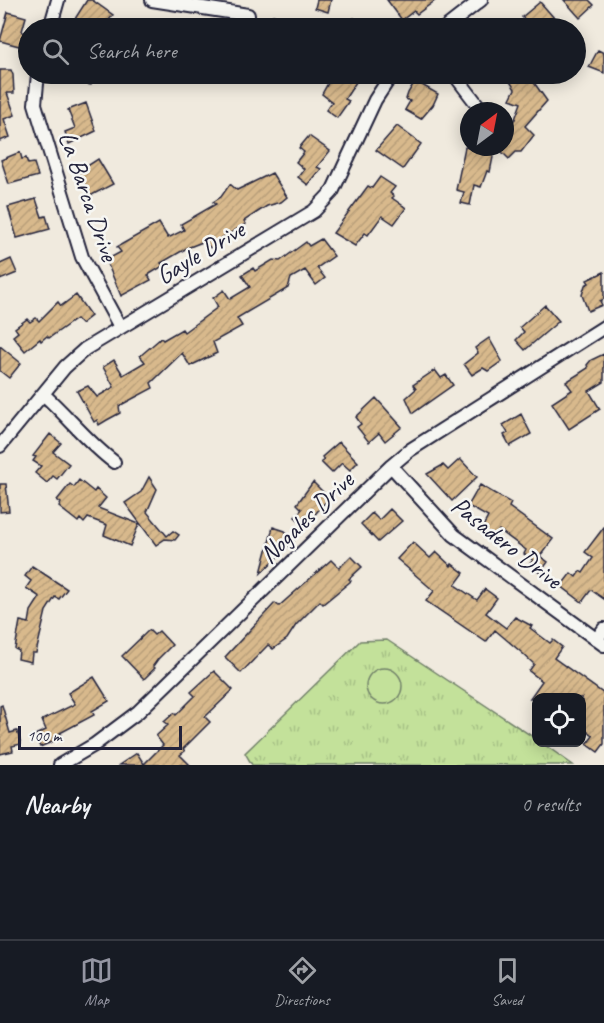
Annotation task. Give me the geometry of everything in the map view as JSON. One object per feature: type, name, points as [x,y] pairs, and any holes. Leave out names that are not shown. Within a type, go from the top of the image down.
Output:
[{"type":"street","points":[[53,18],[58,0]]},
{"type":"street","points":[[152,0],[248,15]]},
{"type":"street","points":[[458,18],[481,0]]},
{"type":"street","name":"La Barca Drive","points":[[37,84],[35,104],[82,257],[120,327]]},
{"type":"street","name":"Gayle Drive","points":[[0,446],[65,367],[85,349],[314,211],[332,192],[375,100],[385,84]]},
{"type":"street","points":[[462,84],[475,102]]},
{"type":"street","name":"Nogales Drive","points":[[60,765],[94,745],[138,712],[391,466],[420,444],[604,327]]},
{"type":"street","points":[[43,394],[71,418],[92,446],[114,462]]},
{"type":"street","name":"Pasadero Drive","points":[[391,466],[454,535],[602,638]]},
{"type":"green space","points":[[387,640],[532,736],[532,747],[548,747],[573,765],[252,765],[245,753],[360,641]]},
{"type":"green space","points":[[384,668],[397,673],[402,686],[397,699],[384,704],[371,699],[366,686],[371,673]]},
{"type":"building","points":[[87,0],[92,0],[113,15],[111,18],[76,18]]},
{"type":"building","points":[[317,0],[331,0],[328,12],[315,8]]},
{"type":"building","points":[[387,0],[436,0],[417,14],[414,11],[405,18],[400,18]]},
{"type":"building","points":[[564,0],[589,0],[594,5],[580,18]]},
{"type":"building","points":[[540,2],[554,18],[523,18]]},
{"type":"building","points":[[8,12],[26,17],[18,18],[18,46],[0,41]]},
{"type":"building","points":[[598,50],[604,53],[604,73],[589,67]]},
{"type":"building","points":[[0,70],[11,70],[13,75],[14,93],[7,93],[15,115],[4,119],[10,137],[0,141]]},
{"type":"building","points":[[328,84],[355,84],[345,99],[349,101],[337,118],[326,110],[332,102],[322,94]]},
{"type":"building","points":[[413,84],[420,84],[438,94],[433,105],[421,119],[405,110],[410,101],[406,99]]},
{"type":"building","points":[[512,84],[535,84],[547,101],[525,126],[534,135],[521,152],[514,154],[514,120],[521,103],[510,99],[515,89]]},
{"type":"building","points":[[86,103],[96,131],[69,144],[65,132],[75,128],[68,110]]},
{"type":"building","points":[[397,126],[421,144],[403,169],[376,150]]},
{"type":"building","points":[[309,136],[330,151],[317,167],[321,169],[308,185],[298,177],[304,169],[296,162],[304,152],[299,148]]},
{"type":"building","points":[[20,152],[22,159],[26,158],[28,164],[34,163],[38,176],[9,184],[1,160]]},
{"type":"building","points":[[463,156],[493,156],[490,172],[487,171],[481,187],[474,185],[470,205],[461,203],[464,192],[456,190]]},
{"type":"building","points":[[98,159],[113,184],[90,196],[78,172]]},
{"type":"building","points":[[272,173],[287,197],[281,202],[267,206],[250,217],[244,221],[246,224],[220,239],[221,242],[210,248],[205,241],[161,263],[163,266],[148,275],[151,280],[121,296],[106,260],[121,252],[117,247],[159,223],[168,238],[184,230],[181,224],[216,204],[213,202],[221,197],[230,184],[237,190]]},
{"type":"building","points":[[380,177],[395,187],[390,193],[394,196],[392,198],[406,208],[394,224],[382,216],[368,235],[365,233],[355,246],[333,233],[368,186],[372,188]]},
{"type":"building","points":[[36,199],[42,217],[46,216],[50,229],[17,238],[8,207]]},
{"type":"building","points":[[321,239],[334,256],[317,268],[325,278],[316,285],[305,270],[291,278],[288,288],[237,318],[242,326],[213,342],[217,353],[190,366],[182,353],[151,383],[153,388],[119,406],[120,413],[99,425],[97,420],[94,422],[77,391],[88,386],[97,397],[114,387],[103,367],[114,360],[123,375],[145,362],[140,356],[161,338],[163,340],[182,329],[184,332],[218,307],[213,298],[224,290],[230,299],[250,287],[242,275],[253,268],[255,271],[273,260],[280,261],[306,242],[309,246]]},
{"type":"building","points":[[11,259],[17,273],[0,280],[0,264]]},
{"type":"building","points":[[604,272],[604,299],[600,301],[602,305],[588,311],[582,295],[585,285],[589,283],[587,280]]},
{"type":"building","points":[[76,295],[91,316],[81,324],[76,319],[49,338],[47,336],[41,341],[40,339],[25,351],[13,336],[18,332],[15,328],[27,319],[30,322],[36,318],[39,321],[58,302],[61,306]]},
{"type":"building","points":[[545,305],[559,321],[525,350],[516,340],[524,332],[520,327]]},
{"type":"building","points":[[489,338],[502,361],[488,371],[483,368],[472,375],[464,364],[478,353],[475,348]]},
{"type":"building","points":[[0,346],[21,363],[9,378],[0,371]]},
{"type":"building","points":[[604,354],[604,382],[589,391],[600,409],[569,429],[552,403],[572,390],[566,382],[588,368],[587,365],[591,360]]},
{"type":"building","points":[[435,370],[441,378],[446,375],[453,385],[413,413],[406,398],[416,389],[413,385]]},
{"type":"building","points":[[376,398],[402,427],[385,441],[379,433],[369,442],[357,427],[361,424],[356,417]]},
{"type":"building","points":[[521,414],[531,434],[510,446],[504,435],[508,433],[503,425]]},
{"type":"building","points":[[50,434],[61,443],[53,452],[69,464],[57,479],[53,476],[47,483],[35,473],[41,466],[33,461],[36,457],[33,456]]},
{"type":"building","points":[[339,442],[358,462],[350,470],[342,463],[332,473],[321,462],[324,460],[322,457]]},
{"type":"building","points":[[460,459],[477,477],[452,501],[427,474],[443,465],[448,470]]},
{"type":"building","points":[[149,477],[157,489],[147,512],[167,536],[173,531],[179,535],[175,540],[165,539],[156,545],[125,503],[141,492]]},
{"type":"building","points":[[79,480],[94,492],[96,489],[106,498],[98,508],[139,524],[130,546],[104,535],[107,525],[88,518],[84,523],[80,519],[78,522],[59,507],[61,503],[57,500],[70,484],[74,487]]},
{"type":"building","points":[[313,482],[329,498],[305,526],[295,517],[302,509],[297,504]]},
{"type":"building","points":[[0,484],[6,484],[9,511],[0,512]]},
{"type":"building","points":[[480,485],[511,503],[509,507],[553,539],[540,556],[548,562],[540,573],[529,565],[533,560],[524,554],[526,550],[499,530],[494,538],[481,530],[488,517],[468,506]]},
{"type":"building","points":[[390,509],[402,521],[378,542],[361,524],[372,513],[379,520]]},
{"type":"building","points":[[273,527],[285,531],[294,541],[261,573]]},
{"type":"building","points":[[604,527],[604,599],[591,590],[582,602],[561,586],[571,573],[576,577],[580,571],[583,573],[593,558],[585,552]]},
{"type":"building","points":[[413,542],[430,558],[436,552],[451,566],[452,564],[464,573],[455,585],[477,600],[485,589],[497,598],[486,613],[506,628],[515,617],[532,626],[530,628],[550,643],[553,640],[562,647],[554,658],[604,694],[604,744],[598,752],[587,744],[593,736],[586,730],[586,693],[534,693],[542,681],[529,671],[534,664],[495,630],[486,642],[426,601],[434,591],[397,559]]},
{"type":"building","points":[[351,556],[362,567],[349,579],[351,581],[323,604],[320,601],[296,625],[287,639],[273,649],[268,645],[241,673],[225,657],[275,603],[279,606],[331,560],[339,568]]},
{"type":"building","points":[[32,566],[67,589],[59,599],[55,597],[46,611],[36,653],[32,653],[31,662],[18,659],[19,651],[15,649],[20,621],[29,623],[31,611],[40,597],[26,588],[31,581],[25,576]]},
{"type":"building","points":[[149,630],[154,635],[159,631],[172,645],[158,659],[153,666],[155,668],[144,679],[122,656]]},
{"type":"building","points":[[214,671],[233,690],[205,717],[210,722],[183,749],[185,751],[180,755],[190,765],[119,765],[137,753],[144,764],[163,745],[156,736],[168,725],[164,722],[174,713],[176,715],[195,696],[191,692]]},
{"type":"building","points":[[94,677],[109,701],[92,711],[94,715],[60,733],[53,738],[54,741],[40,747],[35,735],[46,730],[42,720],[75,704],[68,693]]},
{"type":"building","points":[[2,705],[10,733],[17,731],[21,744],[12,746],[13,751],[0,754],[0,706]]}]
